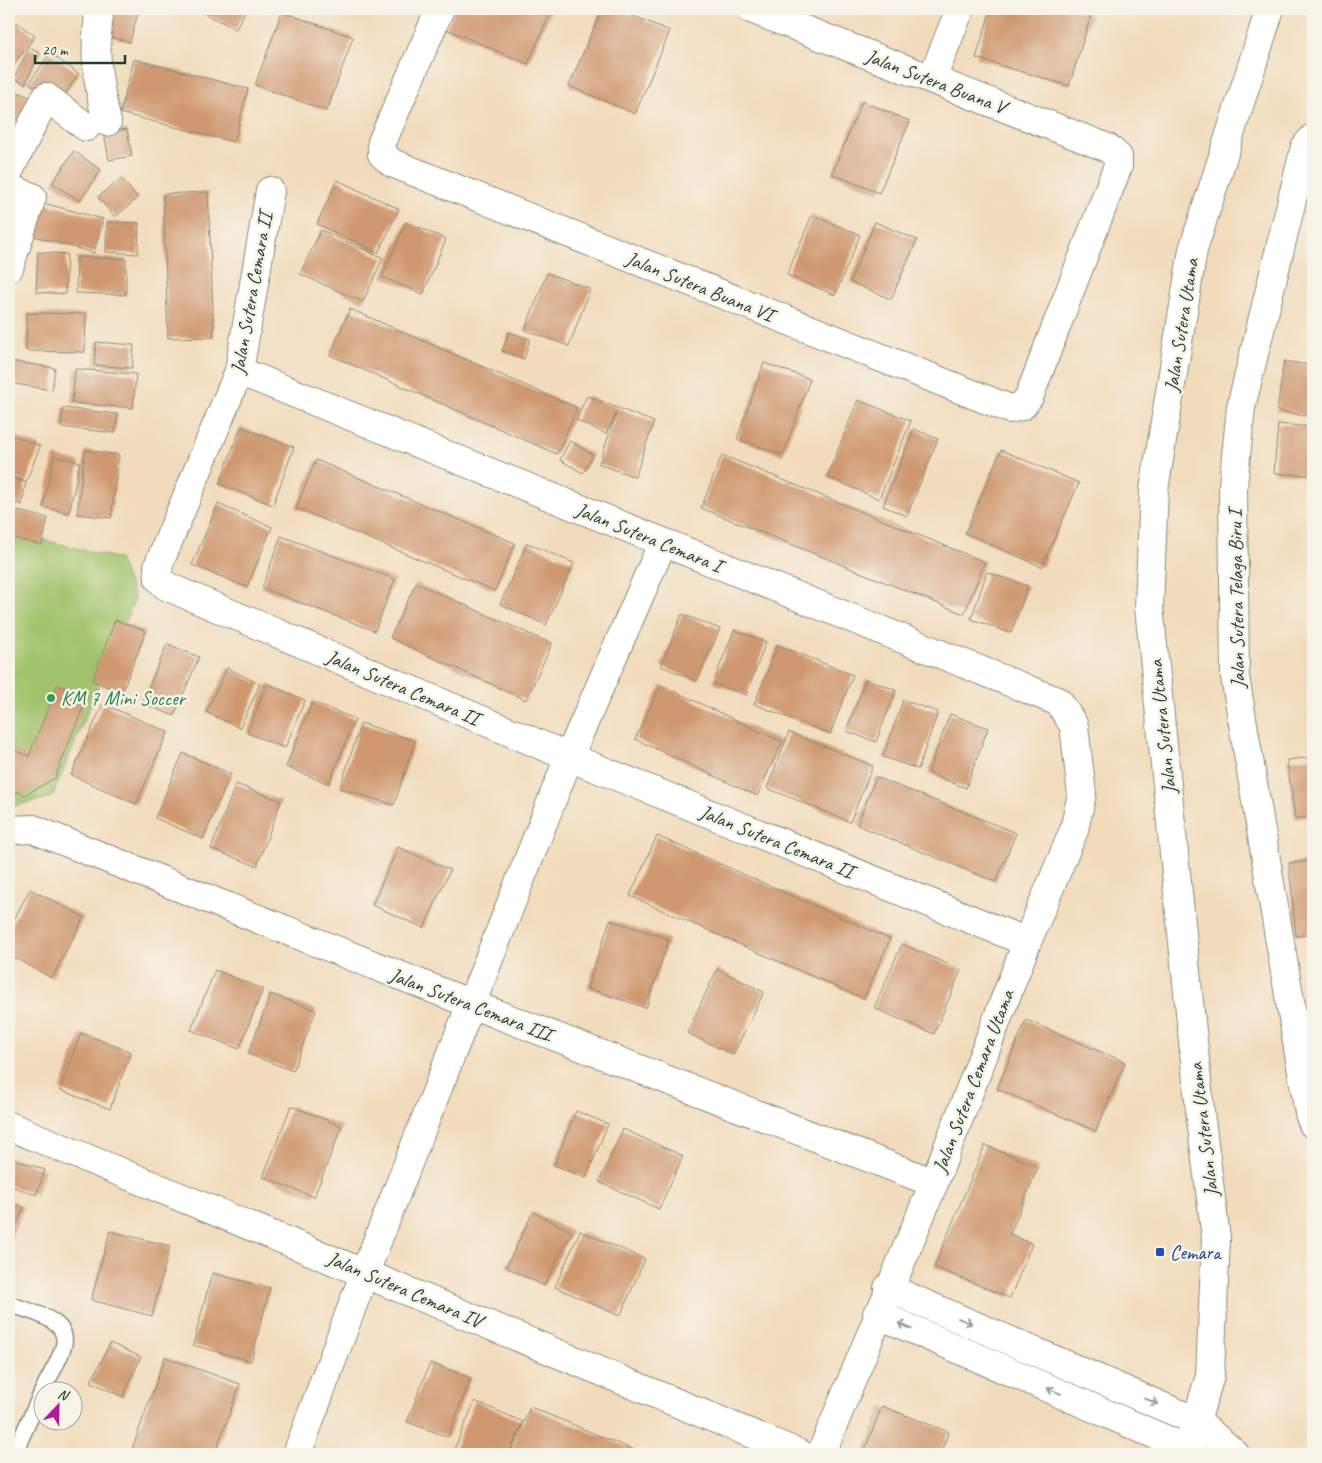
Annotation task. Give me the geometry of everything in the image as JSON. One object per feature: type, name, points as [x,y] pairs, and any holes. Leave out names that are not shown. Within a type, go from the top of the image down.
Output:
[{"type":"street","points":[[9,171],[46,97],[97,124],[100,90],[95,39],[100,9]]},
{"type":"street","name":"Jalan Sutera Buana VI","points":[[440,9],[382,142],[382,154],[392,163],[1010,409],[1022,406]]},
{"type":"street","name":"Jalan Sutera Buana V","points":[[751,9],[1108,148],[1118,157],[1118,166],[1029,397],[1022,406]]},
{"type":"street","points":[[932,79],[960,9]]},
{"type":"street","name":"Jalan Sutera Utama","points":[[1189,1453],[1196,1421],[1210,1376],[1216,1238],[1201,1120],[1150,607],[1154,490],[1193,250],[1270,9]]},
{"type":"street","name":"Jalan Sutera Telaga Biru I","points":[[1313,138],[1305,147],[1241,407],[1233,486],[1235,677],[1307,1103],[1313,1124]]},
{"type":"street","points":[[9,188],[32,197],[9,268]]},
{"type":"street","name":"Jalan Sutera Cemara II","points":[[270,191],[239,371],[158,566],[159,579],[166,586],[569,757],[1027,942]]},
{"type":"street","name":"Jalan Sutera Cemara I","points":[[239,371],[1059,702]]},
{"type":"street","points":[[298,1454],[365,1272],[569,757],[662,542]]},
{"type":"street","name":"Jalan Sutera Cemara Utama","points":[[821,1454],[877,1314],[934,1183],[1027,942],[1074,830],[1082,794],[1074,726],[1059,702]]},
{"type":"street","name":"Jalan Sutera Cemara III","points":[[9,830],[33,829],[472,1004],[934,1183]]},
{"type":"street","name":"Jalan Sutera Cemara IV","points":[[9,1126],[800,1454]]},
{"type":"street","points":[[888,1288],[1196,1421],[1235,1454]]},
{"type":"street","points":[[877,1314],[1189,1453]]},
{"type":"lane","points":[[9,1304],[49,1319],[61,1328],[65,1343],[48,1380]]},
{"type":"lane","points":[[14,1454],[32,1415]]},
{"type":"green space","name":"KM 7 Mini Soccer","points":[[9,531],[119,559],[135,598],[52,797],[9,807]]},
{"type":"building","points":[[105,9],[139,9],[130,42],[99,34]]},
{"type":"building","points":[[208,9],[246,9],[236,29],[205,14]]},
{"type":"building","points":[[455,9],[552,9],[528,64],[446,29]]},
{"type":"building","points":[[602,9],[617,9],[670,31],[635,114],[569,86]]},
{"type":"building","points":[[991,9],[1069,9],[1091,15],[1069,86],[976,58]]},
{"type":"building","points":[[282,12],[353,37],[327,111],[255,85]]},
{"type":"building","points":[[12,19],[35,36],[11,69],[9,23]]},
{"type":"building","points":[[29,48],[40,53],[25,84],[14,78]]},
{"type":"building","points":[[50,53],[79,74],[58,104],[29,83]]},
{"type":"building","points":[[134,59],[248,89],[234,142],[120,113]]},
{"type":"building","points":[[11,89],[39,101],[29,124],[9,115],[9,94]]},
{"type":"building","points":[[862,101],[910,121],[879,193],[832,174]]},
{"type":"building","points":[[9,126],[24,135],[9,148]]},
{"type":"building","points":[[127,129],[132,156],[109,160],[104,133]]},
{"type":"building","points":[[74,151],[101,170],[80,201],[52,183]]},
{"type":"building","points":[[121,178],[138,198],[115,217],[98,197]]},
{"type":"building","points":[[337,180],[399,209],[378,253],[317,224]]},
{"type":"building","points":[[208,192],[214,337],[168,338],[163,194]]},
{"type":"building","points":[[43,203],[103,219],[94,253],[34,236]]},
{"type":"building","points":[[812,215],[860,235],[835,295],[787,275]]},
{"type":"building","points":[[107,222],[139,223],[138,254],[106,252]]},
{"type":"building","points":[[406,222],[446,239],[423,294],[382,277]]},
{"type":"building","points":[[875,222],[917,240],[891,299],[850,282]]},
{"type":"building","points":[[321,230],[383,258],[363,302],[300,274]]},
{"type":"building","points":[[38,252],[67,254],[65,294],[36,292]]},
{"type":"building","points":[[77,257],[126,259],[126,295],[76,293]]},
{"type":"building","points":[[547,273],[590,289],[569,346],[525,330]]},
{"type":"building","points":[[350,309],[577,408],[557,454],[330,355]]},
{"type":"building","points":[[27,313],[86,314],[85,352],[26,351]]},
{"type":"building","points":[[509,332],[530,339],[524,359],[502,351]]},
{"type":"building","points":[[96,342],[134,345],[132,368],[94,365]]},
{"type":"building","points":[[9,361],[55,368],[52,390],[9,383]]},
{"type":"building","points":[[1284,361],[1313,366],[1313,417],[1277,411]]},
{"type":"building","points":[[764,363],[810,379],[783,455],[737,439]]},
{"type":"building","points":[[75,369],[136,374],[133,408],[72,403]]},
{"type":"building","points":[[587,396],[654,422],[635,477],[599,464],[617,412],[606,434],[576,420]]},
{"type":"building","points":[[858,400],[911,421],[879,499],[827,477]]},
{"type":"building","points":[[63,408],[118,414],[115,433],[61,427]]},
{"type":"building","points":[[1278,424],[1313,427],[1313,476],[1274,473]]},
{"type":"building","points":[[241,427],[294,447],[273,505],[219,484]]},
{"type":"building","points":[[914,429],[938,439],[907,516],[883,506]]},
{"type":"building","points":[[9,434],[40,446],[26,482],[9,476]]},
{"type":"building","points":[[570,441],[593,455],[583,473],[560,460]]},
{"type":"building","points":[[85,450],[119,455],[111,518],[77,514]]},
{"type":"building","points":[[1001,450],[1079,483],[1042,567],[965,533]]},
{"type":"building","points":[[722,455],[985,562],[964,614],[701,508]]},
{"type":"building","points":[[54,456],[80,462],[69,513],[43,507]]},
{"type":"building","points":[[316,460],[515,543],[495,591],[296,508]]},
{"type":"building","points":[[9,478],[26,482],[22,505],[9,502]]},
{"type":"building","points":[[218,504],[272,527],[247,587],[192,565]]},
{"type":"building","points":[[9,509],[48,518],[42,545],[9,537]]},
{"type":"building","points":[[281,536],[395,579],[375,631],[262,588]]},
{"type":"building","points":[[527,543],[574,563],[546,625],[500,604]]},
{"type":"building","points":[[987,572],[1028,586],[1011,633],[971,619]]},
{"type":"building","points":[[416,583],[552,644],[526,700],[390,638]]},
{"type":"building","points":[[682,614],[720,629],[697,681],[661,666]]},
{"type":"building","points":[[115,620],[146,631],[122,692],[92,681]]},
{"type":"building","points":[[734,630],[766,642],[746,695],[713,683]]},
{"type":"building","points":[[167,644],[199,657],[174,716],[142,703]]},
{"type":"building","points":[[778,645],[853,675],[830,734],[754,704]]},
{"type":"building","points":[[227,668],[260,684],[240,728],[206,712]]},
{"type":"building","points":[[866,679],[896,690],[876,742],[846,731]]},
{"type":"building","points":[[267,684],[305,700],[285,748],[247,733]]},
{"type":"building","points":[[57,685],[87,697],[55,778],[25,795],[9,789],[9,748],[29,756]]},
{"type":"building","points":[[661,685],[782,742],[757,796],[635,739]]},
{"type":"building","points":[[903,700],[938,712],[918,769],[883,757]]},
{"type":"building","points":[[312,702],[355,719],[329,784],[286,767]]},
{"type":"building","points":[[103,704],[168,732],[136,804],[71,775]]},
{"type":"building","points":[[950,714],[988,728],[966,788],[928,773]]},
{"type":"building","points":[[361,723],[415,741],[394,805],[340,788]]},
{"type":"building","points":[[789,732],[873,766],[850,822],[767,788]]},
{"type":"building","points":[[183,753],[231,774],[203,839],[155,818]]},
{"type":"building","points":[[1313,757],[1313,816],[1295,819],[1287,760]]},
{"type":"building","points":[[876,777],[1016,833],[996,882],[857,825]]},
{"type":"building","points":[[236,784],[281,801],[257,866],[211,849]]},
{"type":"building","points":[[657,836],[890,939],[864,999],[630,896]]},
{"type":"building","points":[[398,847],[450,870],[424,928],[372,905]]},
{"type":"building","points":[[1313,861],[1313,934],[1296,936],[1289,863]]},
{"type":"building","points":[[30,889],[84,917],[52,978],[9,955],[9,929]]},
{"type":"building","points":[[610,920],[669,939],[646,1008],[587,988]]},
{"type":"building","points":[[902,944],[961,970],[934,1034],[874,1008]]},
{"type":"building","points":[[717,969],[764,992],[733,1055],[687,1033]]},
{"type":"building","points":[[215,970],[263,989],[239,1049],[191,1030]]},
{"type":"building","points":[[271,994],[316,1010],[293,1071],[248,1054]]},
{"type":"building","points":[[1026,1020],[1125,1062],[1096,1131],[997,1089]]},
{"type":"building","points":[[81,1033],[131,1052],[110,1109],[60,1090]]},
{"type":"building","points":[[291,1106],[342,1126],[314,1197],[263,1177]]},
{"type":"building","points":[[576,1111],[608,1124],[586,1178],[554,1165]]},
{"type":"building","points":[[623,1129],[683,1156],[659,1209],[599,1182]]},
{"type":"building","points":[[985,1145],[1038,1167],[1010,1234],[1032,1244],[1010,1298],[934,1267]]},
{"type":"building","points":[[9,1157],[45,1170],[36,1195],[9,1185]]},
{"type":"building","points":[[9,1201],[24,1207],[9,1243]]},
{"type":"building","points":[[533,1212],[572,1232],[544,1286],[506,1267]]},
{"type":"building","points":[[110,1231],[170,1246],[152,1316],[91,1300]]},
{"type":"building","points":[[580,1231],[645,1259],[620,1316],[555,1287]]},
{"type":"building","points":[[212,1273],[270,1288],[251,1361],[193,1345]]},
{"type":"building","points":[[110,1343],[141,1357],[123,1397],[91,1382]]},
{"type":"building","points":[[165,1357],[240,1384],[215,1454],[137,1454],[131,1452]]},
{"type":"building","points":[[430,1363],[471,1378],[448,1437],[407,1422]]},
{"type":"building","points":[[475,1401],[523,1422],[509,1454],[458,1454],[453,1452]]},
{"type":"building","points":[[882,1406],[949,1432],[940,1454],[863,1454]]},
{"type":"building","points":[[530,1407],[569,1423],[643,1454],[510,1454]]},
{"type":"place","name":"KM 7 Mini Soccer","points":[[51,698]]},
{"type":"place","name":"Cemara","points":[[1160,1252]]}]
